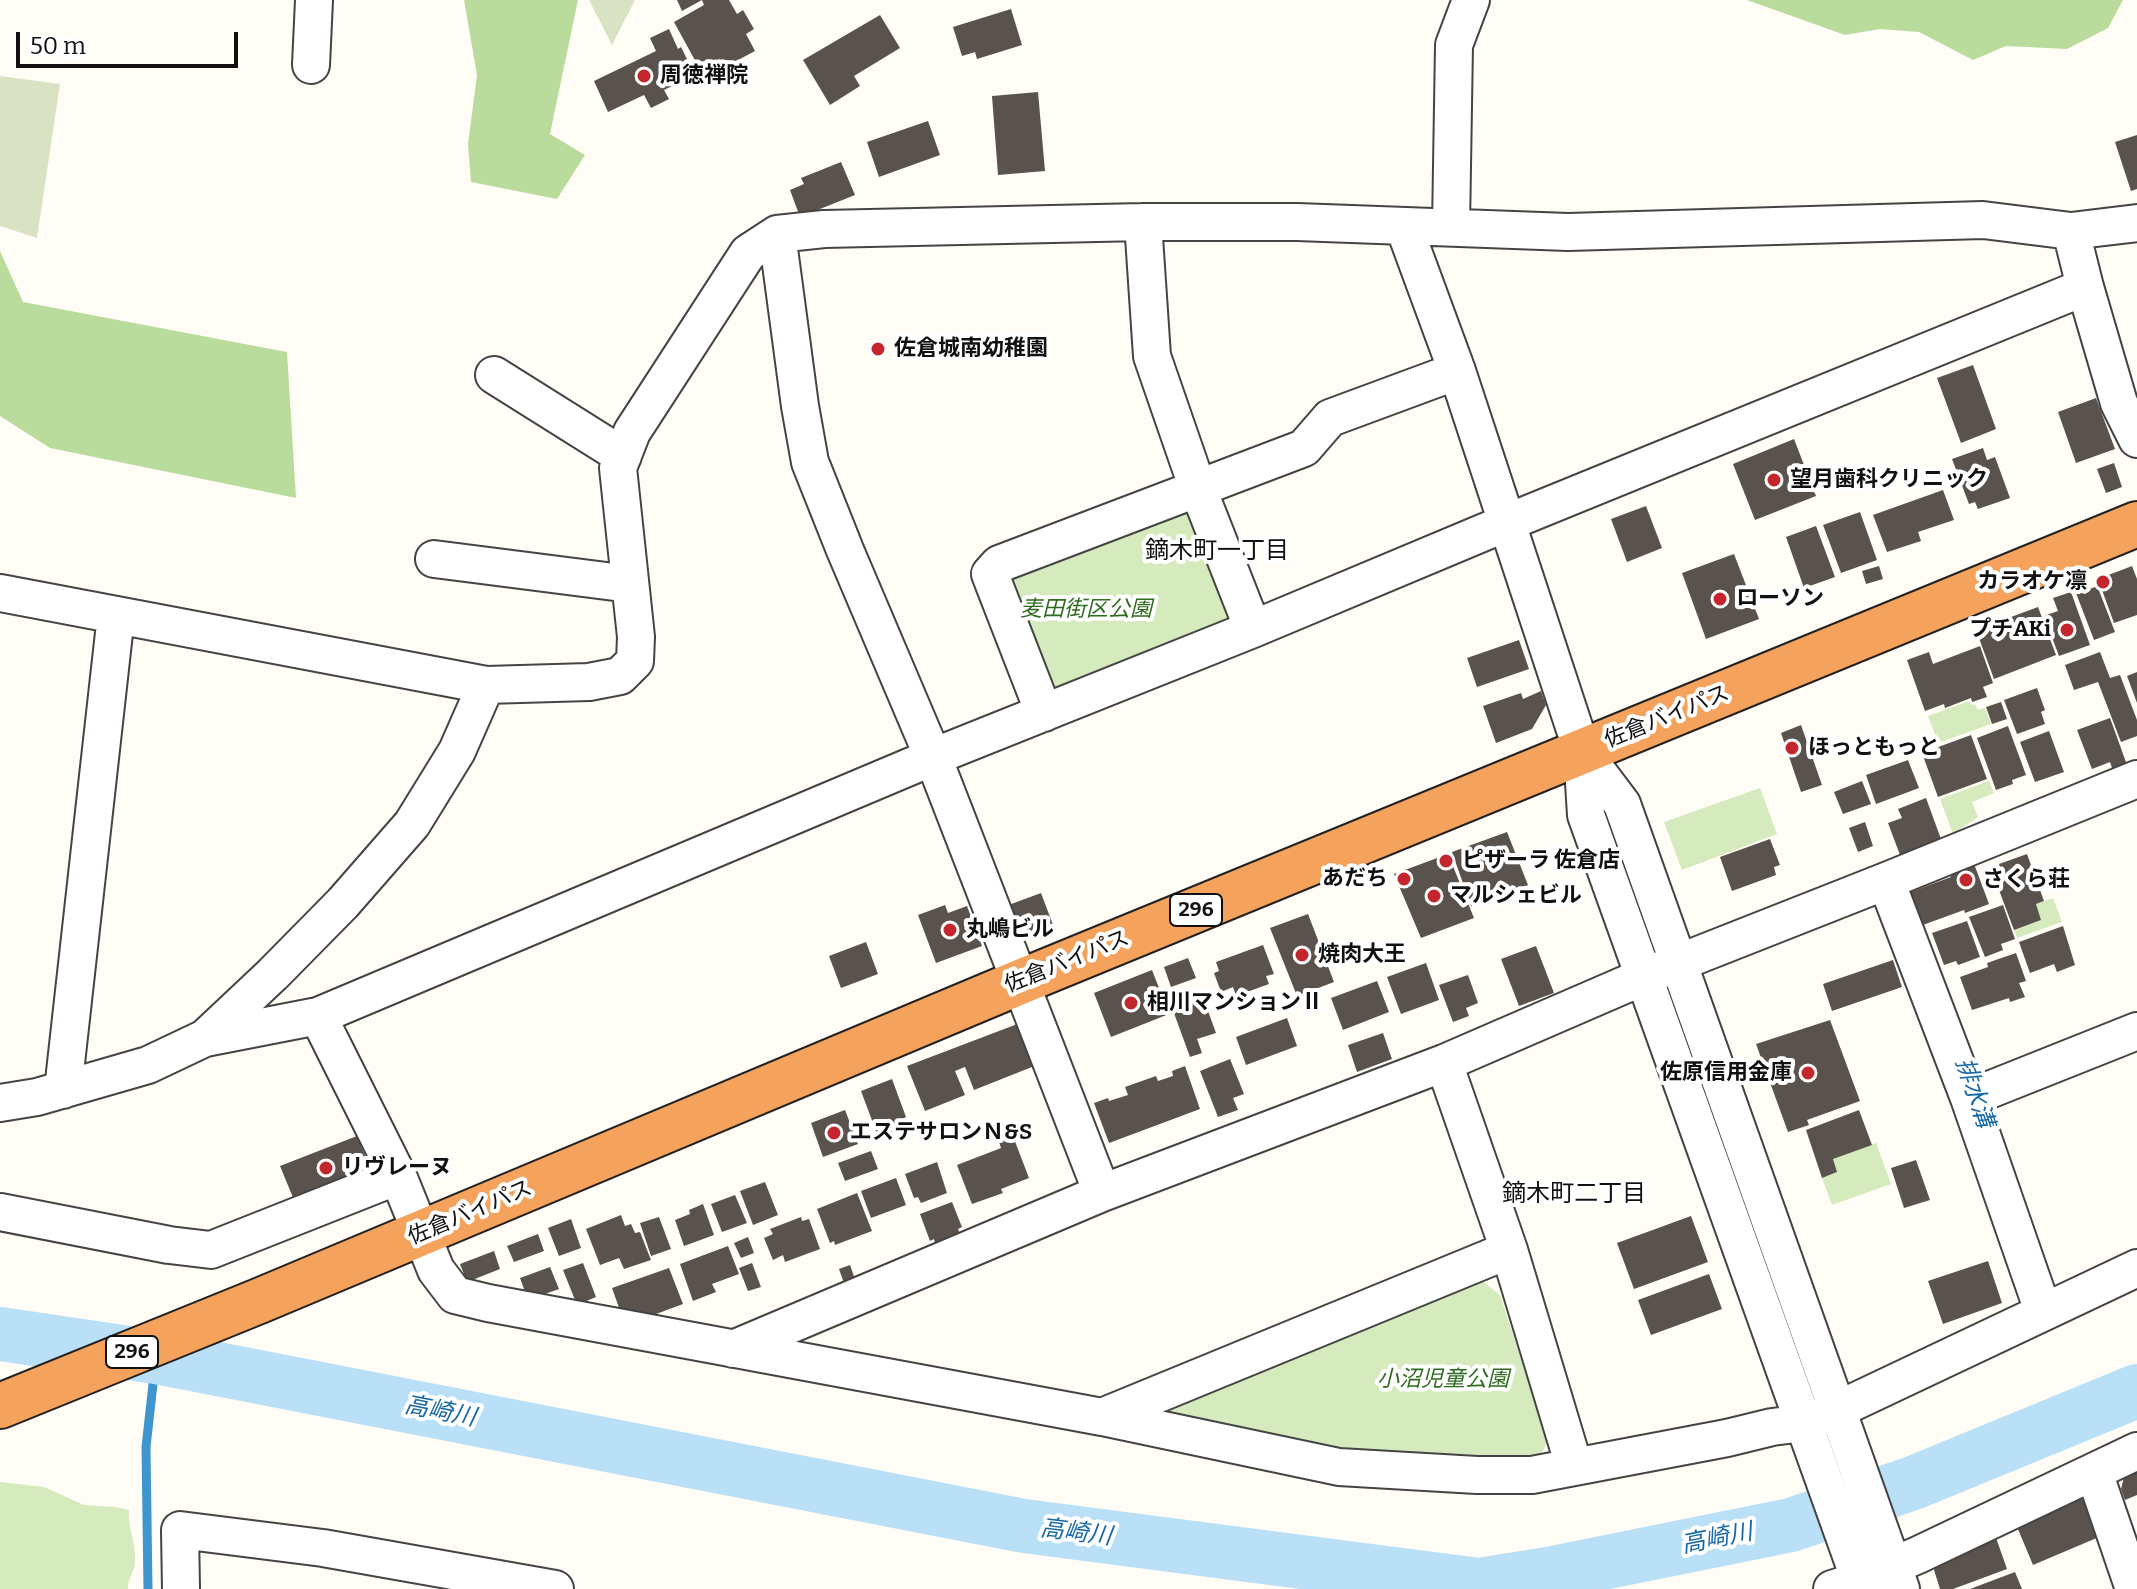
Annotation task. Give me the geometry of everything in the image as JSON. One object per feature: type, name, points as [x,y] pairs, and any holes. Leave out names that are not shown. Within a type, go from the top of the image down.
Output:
[{"type":"highway","name":"佐倉バイパス","points":[[3,1405],[1020,982],[2137,524]]},
{"type":"street","points":[[311,65],[314,0]]},
{"type":"street","points":[[1451,227],[1454,45],[1471,0]]},
{"type":"street","points":[[0,593],[486,685],[589,682],[620,676],[635,661],[636,637],[618,468],[632,432],[748,253],[777,234],[824,229],[1143,222],[1297,222],[1568,232],[1983,220],[2071,231],[2137,223]]},
{"type":"street","points":[[1143,222],[1152,356],[1198,489],[1253,629]]},
{"type":"street","points":[[1404,227],[1457,371],[1582,751],[1586,815],[1804,1423],[1851,1586],[1897,1578],[2137,1451]]},
{"type":"street","points":[[2071,231],[2119,403],[2137,439]]},
{"type":"street","points":[[777,234],[810,462],[933,757],[1102,1193]]},
{"type":"street","points":[[0,1103],[37,1097],[148,1065],[205,1038],[318,1016],[933,757],[2085,287]]},
{"type":"street","points":[[1044,713],[990,574],[999,564],[1304,448],[1330,418],[1457,371]]},
{"type":"street","points":[[494,375],[623,456]]},
{"type":"street","points":[[434,559],[630,584]]},
{"type":"street","points":[[63,1090],[116,615]]},
{"type":"street","points":[[205,1038],[343,903],[412,824],[457,751],[486,685]]},
{"type":"street","points":[[1582,751],[1622,804],[1897,1578]]},
{"type":"street","points":[[733,1349],[1102,1193],[1444,1063],[1645,976],[2137,779]]},
{"type":"street","points":[[1886,881],[1969,1098],[2043,1311]]},
{"type":"street","points":[[318,1016],[398,1176],[436,1270],[455,1295],[1102,1417],[1339,1467],[1532,1475],[1804,1423],[2137,1268]]},
{"type":"street","points":[[1969,1098],[2137,1031]]},
{"type":"street","points":[[1444,1063],[1509,1250],[1574,1466]]},
{"type":"street","points":[[0,1212],[169,1245],[211,1250],[398,1176]]},
{"type":"street","points":[[1102,1417],[1509,1250]]},
{"type":"street","points":[[2094,1472],[2134,1589]]},
{"type":"street","points":[[181,1589],[180,1530],[323,1548],[555,1589]]},
{"type":"green space","points":[[464,0],[578,0],[550,134],[585,155],[557,199],[471,182],[468,144],[477,75]]},
{"type":"green space","points":[[589,0],[635,0],[612,45]]},
{"type":"green space","points":[[1747,0],[2123,0],[2108,28],[2067,49],[2006,46],[1973,60],[1919,32],[1880,29],[1845,35]]},
{"type":"green space","points":[[0,76],[60,84],[37,238],[0,226]]},
{"type":"green space","points":[[0,251],[23,302],[287,352],[296,498],[50,448],[0,416]]},
{"type":"green space","name":"麦田街区公園","points":[[1192,510],[1237,618],[1054,698],[1006,568]]},
{"type":"green space","points":[[1969,701],[1978,710],[1985,708],[1991,724],[1938,743],[1928,716]]},
{"type":"green space","points":[[1989,781],[1994,793],[1972,802],[1978,817],[1953,834],[1940,799]]},
{"type":"green space","points":[[1760,788],[1777,834],[1682,870],[1664,822]]},
{"type":"green space","points":[[2053,898],[2062,922],[2017,938],[2014,930],[2041,920],[2036,904]]},
{"type":"green space","points":[[1876,1143],[1891,1184],[1832,1205],[1822,1178],[1837,1172],[1833,1159]]},
{"type":"green space","name":"小沼児童公園","points":[[1478,1278],[1500,1295],[1548,1441],[1532,1472],[1165,1424],[1158,1412]]},
{"type":"green space","points":[[0,1482],[44,1487],[84,1505],[129,1510],[135,1557],[128,1589],[0,1589]]},
{"type":"building","points":[[677,0],[702,0],[682,11]]},
{"type":"building","points":[[702,0],[729,0],[737,14],[743,10],[754,29],[746,34],[755,51],[710,75],[703,61],[697,64],[674,22],[704,5]]},
{"type":"building","points":[[1011,9],[1022,45],[977,59],[975,52],[962,56],[953,27]]},
{"type":"building","points":[[880,15],[900,48],[854,76],[860,86],[830,105],[803,60]]},
{"type":"building","points":[[669,29],[695,75],[664,90],[669,99],[651,108],[644,95],[608,112],[594,81],[656,51],[650,38]]},
{"type":"building","points":[[1038,92],[1045,171],[998,175],[992,96]]},
{"type":"building","points":[[928,121],[940,155],[879,177],[867,142]]},
{"type":"building","points":[[2137,135],[2137,189],[2131,191],[2115,142]]},
{"type":"building","points":[[841,162],[855,195],[800,217],[790,190],[804,184],[801,178]]},
{"type":"building","points":[[1973,365],[1996,429],[1961,443],[1937,378]]},
{"type":"building","points":[[2096,398],[2115,449],[2076,463],[2058,412]]},
{"type":"building","name":"望月歯科クリニック","points":[[1794,439],[1816,496],[1755,520],[1733,464]]},
{"type":"building","points":[[1983,448],[1987,460],[1995,457],[2010,498],[1978,509],[1975,502],[1969,504],[1952,459]]},
{"type":"building","points":[[2114,463],[2122,487],[2106,493],[2097,469]]},
{"type":"building","points":[[1943,490],[1954,520],[1918,532],[1921,541],[1887,552],[1873,515]]},
{"type":"building","points":[[1646,506],[1662,548],[1627,562],[1611,519]]},
{"type":"building","points":[[1860,512],[1877,560],[1841,573],[1823,525]]},
{"type":"building","points":[[1816,526],[1835,577],[1804,588],[1786,537]]},
{"type":"building","points":[[1734,554],[1759,619],[1706,639],[1682,573]]},
{"type":"building","points":[[1879,566],[1883,579],[1866,584],[1862,571]]},
{"type":"building","points":[[2132,566],[2137,579],[2137,615],[2114,623],[2098,579]]},
{"type":"building","points":[[2095,587],[2115,632],[2094,640],[2076,593]]},
{"type":"building","name":"プチAKi","points":[[2071,592],[2090,645],[2059,656],[2044,616],[2058,611],[2053,598]]},
{"type":"building","points":[[2038,607],[2056,655],[1994,679],[1976,630]]},
{"type":"building","points":[[1519,640],[1529,669],[1477,687],[1467,658]]},
{"type":"building","points":[[1980,646],[1993,683],[1983,687],[1987,697],[1972,702],[1971,698],[1945,708],[1944,704],[1925,711],[1907,660],[1929,652],[1933,664]]},
{"type":"building","points":[[2100,652],[2110,678],[2120,675],[2137,720],[2137,736],[2121,742],[2098,682],[2074,690],[2065,665]]},
{"type":"building","points":[[2137,672],[2137,703],[2127,676]]},
{"type":"building","points":[[2037,688],[2045,710],[2041,712],[2045,724],[2017,734],[2004,700]]},
{"type":"building","points":[[1541,691],[1546,705],[1532,729],[1496,743],[1483,706],[1521,693],[1523,699]]},
{"type":"building","points":[[2001,702],[2007,719],[1992,724],[1986,707]]},
{"type":"building","points":[[2110,718],[2127,765],[2113,771],[2110,762],[2092,769],[2077,730]]},
{"type":"building","points":[[1801,725],[1822,785],[1801,792],[1781,733]]},
{"type":"building","points":[[2008,726],[2026,775],[1996,790],[1977,738]]},
{"type":"building","points":[[2049,731],[2064,772],[2035,782],[2020,742]]},
{"type":"building","points":[[1971,735],[1987,779],[1938,797],[1922,753]]},
{"type":"building","points":[[1908,760],[1919,788],[1876,804],[1866,775]]},
{"type":"building","points":[[1862,781],[1871,804],[1843,814],[1834,792]]},
{"type":"building","points":[[1926,798],[1941,839],[1900,855],[1888,823],[1902,818],[1898,809]]},
{"type":"building","points":[[1865,822],[1873,846],[1858,852],[1849,828]]},
{"type":"building","points":[[1507,832],[1528,885],[1471,906],[1452,852]]},
{"type":"building","points":[[1770,839],[1780,865],[1774,867],[1776,875],[1732,891],[1720,857]]},
{"type":"building","name":"マルシェビル","points":[[1448,854],[1474,918],[1421,938],[1394,874]]},
{"type":"building","points":[[2027,854],[2044,901],[2036,904],[2041,920],[2014,930],[1996,882],[2004,879],[1999,864]]},
{"type":"building","points":[[1973,861],[1989,904],[1920,926],[1908,893],[1951,877],[1948,870]]},
{"type":"building","points":[[1041,893],[1053,925],[1015,939],[1003,907]]},
{"type":"building","name":"丸嶋ビル","points":[[945,905],[948,913],[967,906],[982,946],[936,963],[918,915]]},
{"type":"building","points":[[2003,905],[2015,939],[2001,944],[2003,950],[1985,957],[1969,917]]},
{"type":"building","name":"焼肉大王","points":[[1308,914],[1334,982],[1297,996],[1270,928]]},
{"type":"building","points":[[1967,921],[1980,957],[1958,965],[1956,961],[1944,965],[1932,933]]},
{"type":"building","points":[[2063,926],[2075,965],[2057,972],[2054,964],[2030,973],[2019,942]]},
{"type":"building","points":[[866,942],[878,974],[841,988],[829,956]]},
{"type":"building","points":[[1263,945],[1274,974],[1266,976],[1269,984],[1236,996],[1233,987],[1221,992],[1214,973],[1219,971],[1216,962]]},
{"type":"building","points":[[1536,946],[1554,993],[1519,1006],[1501,959]]},
{"type":"building","points":[[2016,953],[2026,981],[2019,983],[2025,997],[2010,1002],[2009,998],[1972,1010],[1960,977]]},
{"type":"building","points":[[1188,958],[1196,978],[1171,987],[1164,967]]},
{"type":"building","points":[[1893,960],[1902,987],[1832,1011],[1823,984]]},
{"type":"building","points":[[1426,963],[1439,1000],[1401,1014],[1387,977]]},
{"type":"building","name":"相川マンションⅡ","points":[[1152,970],[1169,1014],[1111,1037],[1094,993]]},
{"type":"building","points":[[1468,975],[1478,1003],[1466,1008],[1469,1016],[1453,1022],[1439,985]]},
{"type":"building","points":[[1377,981],[1389,1012],[1343,1030],[1331,998]]},
{"type":"building","points":[[1196,991],[1200,1001],[1204,1000],[1216,1033],[1197,1039],[1202,1053],[1190,1057],[1171,1005],[1186,1000],[1184,995]]},
{"type":"building","points":[[1287,1018],[1297,1046],[1246,1065],[1236,1037]]},
{"type":"building","name":"佐原信用金庫","points":[[1830,1020],[1860,1101],[1807,1120],[1809,1125],[1788,1132],[1756,1044]]},
{"type":"building","points":[[1020,1023],[1037,1065],[974,1090],[965,1067],[955,1071],[965,1095],[925,1111],[907,1066]]},
{"type":"building","points":[[1383,1033],[1392,1059],[1357,1072],[1348,1045]]},
{"type":"building","points":[[1230,1059],[1244,1094],[1233,1098],[1238,1110],[1218,1117],[1200,1071]]},
{"type":"building","points":[[1185,1066],[1200,1109],[1109,1143],[1094,1103],[1128,1095],[1125,1087],[1156,1076],[1158,1081],[1173,1076],[1172,1071]]},
{"type":"building","points":[[892,1079],[906,1117],[900,1120],[904,1130],[879,1139],[861,1091]]},
{"type":"building","name":"エステサロンＮ&S","points":[[845,1110],[858,1144],[823,1157],[811,1123]]},
{"type":"building","points":[[1859,1110],[1872,1145],[1833,1159],[1837,1172],[1822,1178],[1806,1130]]},
{"type":"building","points":[[1011,1131],[1029,1178],[1001,1189],[1003,1193],[972,1204],[957,1165],[1001,1148],[997,1136]]},
{"type":"building","name":"リヴレーヌ","points":[[357,1136],[371,1170],[294,1200],[280,1166]]},
{"type":"building","points":[[871,1151],[878,1169],[845,1181],[838,1163]]},
{"type":"building","points":[[1916,1160],[1930,1200],[1904,1208],[1891,1168]]},
{"type":"building","points":[[937,1162],[947,1193],[921,1203],[918,1197],[914,1198],[905,1174]]},
{"type":"building","points":[[896,1178],[906,1205],[871,1218],[861,1191]]},
{"type":"building","points":[[765,1182],[778,1215],[753,1225],[740,1191]]},
{"type":"building","points":[[857,1193],[872,1231],[835,1245],[834,1241],[830,1243],[817,1209]]},
{"type":"building","points":[[735,1195],[747,1223],[722,1232],[711,1204]]},
{"type":"building","points":[[952,1202],[962,1227],[958,1229],[960,1234],[935,1244],[934,1239],[930,1241],[920,1214]]},
{"type":"building","points":[[703,1204],[714,1235],[684,1246],[675,1220]]},
{"type":"building","points":[[621,1215],[625,1226],[631,1224],[635,1233],[640,1232],[651,1260],[624,1269],[619,1258],[600,1265],[586,1229]]},
{"type":"building","points":[[1691,1216],[1708,1262],[1634,1289],[1617,1243]]},
{"type":"building","points":[[659,1217],[671,1249],[651,1256],[640,1223]]},
{"type":"building","points":[[801,1217],[802,1221],[809,1219],[820,1249],[785,1262],[783,1255],[773,1260],[764,1238],[773,1234],[770,1229]]},
{"type":"building","points":[[571,1219],[581,1248],[559,1256],[548,1228]]},
{"type":"building","points":[[538,1234],[544,1251],[514,1262],[507,1246]]},
{"type":"building","points":[[748,1237],[754,1253],[741,1258],[734,1243]]},
{"type":"building","points":[[728,1246],[739,1274],[712,1284],[716,1292],[693,1301],[680,1264]]},
{"type":"building","points":[[494,1251],[500,1269],[467,1282],[460,1264]]},
{"type":"building","points":[[1988,1261],[2002,1303],[1943,1324],[1928,1281]]},
{"type":"building","points":[[583,1263],[596,1297],[577,1305],[563,1270]]},
{"type":"building","points":[[752,1263],[761,1287],[748,1291],[739,1268]]},
{"type":"building","points":[[850,1265],[856,1282],[845,1286],[839,1269]]},
{"type":"building","points":[[550,1267],[559,1289],[528,1300],[520,1278]]},
{"type":"building","points":[[669,1268],[683,1304],[640,1320],[623,1319],[612,1288]]},
{"type":"building","points":[[1709,1274],[1722,1309],[1651,1335],[1638,1300]]},
{"type":"building","points":[[2137,1467],[2137,1495],[2125,1500],[2121,1489],[2124,1477]]},
{"type":"building","points":[[2075,1498],[2084,1500],[2099,1537],[2033,1565],[2015,1522]]},
{"type":"building","points":[[1995,1535],[2007,1569],[1953,1589],[1940,1589],[1934,1570],[1939,1558]]},
{"type":"building","points":[[2015,1572],[2022,1589],[1970,1589]]},
{"type":"waterway","name":"高崎川","points":[[0,1334],[156,1357],[1024,1526],[1479,1585],[1791,1525],[1913,1483],[2137,1391]]},
{"type":"waterway","points":[[148,1589],[146,1447],[156,1357]]},
{"type":"place","name":"周徳禅院","points":[[644,76]]},
{"type":"place","name":"佐倉城南幼稚園","points":[[878,349]]},
{"type":"place","name":"望月歯科クリニック","points":[[1774,480]]},
{"type":"place","name":"カラオケ凛","points":[[2103,582]]},
{"type":"place","name":"ローソン","points":[[1720,599]]},
{"type":"place","name":"プチAKi","points":[[2067,630]]},
{"type":"place","name":"ほっともっと","points":[[1792,748]]},
{"type":"place","name":"ピザーラ 佐倉店","points":[[1446,861]]},
{"type":"place","name":"あだち","points":[[1404,879]]},
{"type":"place","name":"さくら荘","points":[[1966,880]]},
{"type":"place","name":"マルシェビル","points":[[1434,896]]},
{"type":"place","name":"丸嶋ビル","points":[[950,930]]},
{"type":"place","name":"焼肉大王","points":[[1302,955]]},
{"type":"place","name":"相川マンションⅡ","points":[[1131,1003]]},
{"type":"place","name":"佐原信用金庫","points":[[1808,1073]]},
{"type":"place","name":"エステサロンＮ&S","points":[[834,1133]]},
{"type":"place","name":"リヴレーヌ","points":[[326,1168]]},
{"type":"district","name":"鏑木町一丁目","points":[[1217,551]]},
{"type":"district","name":"鏑木町二丁目","points":[[1574,1194]]},
{"type":"water label","name":"排水溝","points":[[1974,1093]]}]
